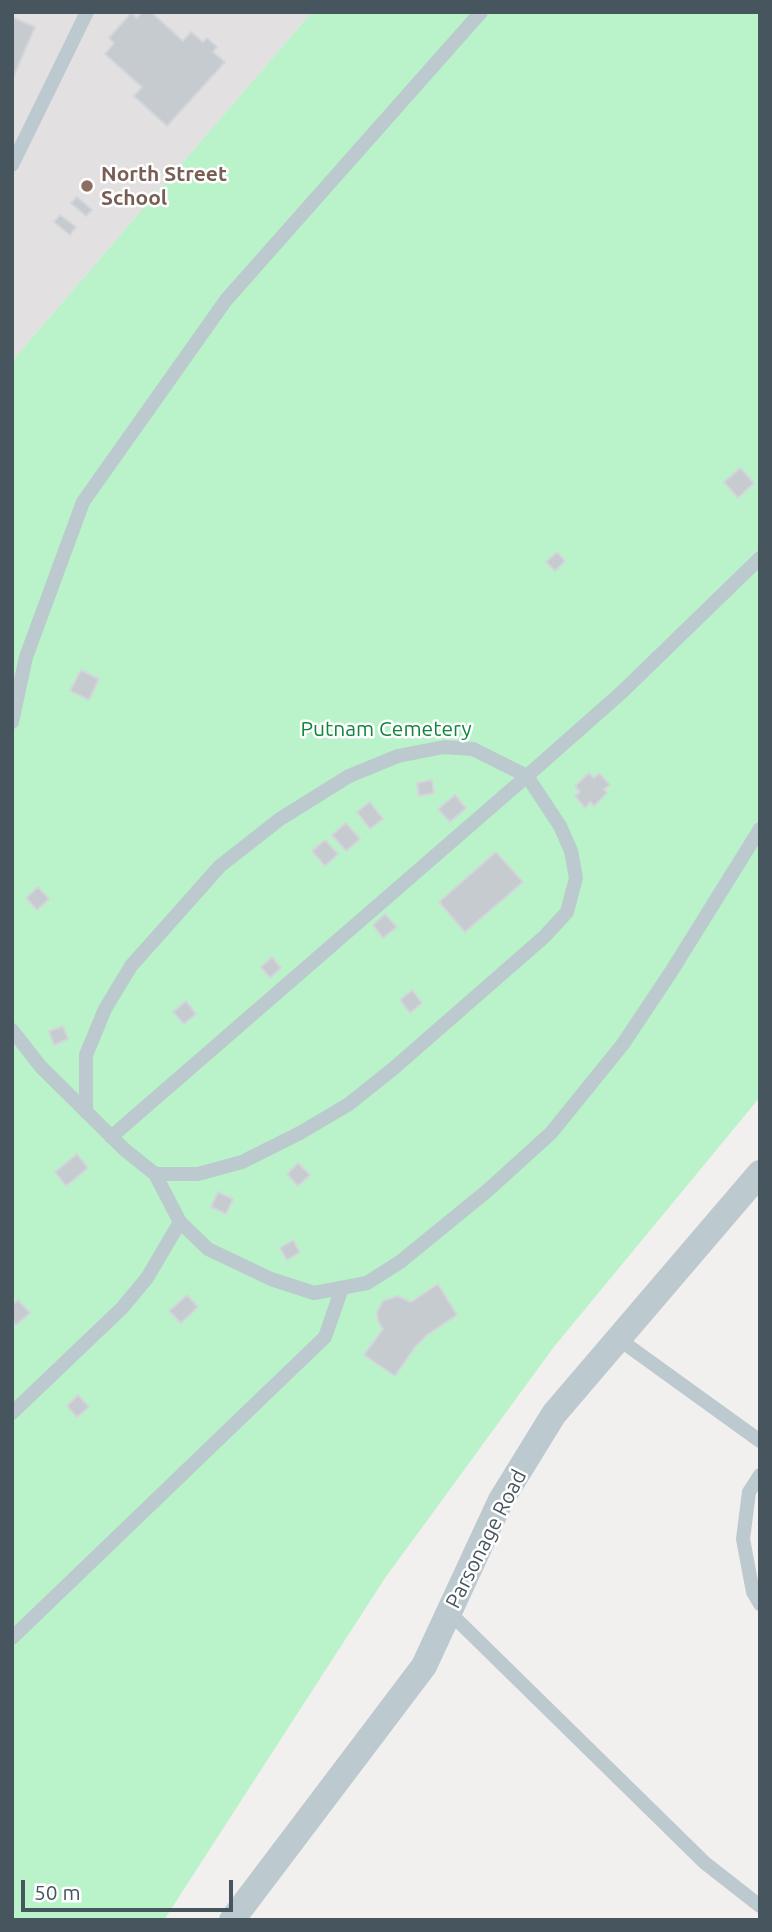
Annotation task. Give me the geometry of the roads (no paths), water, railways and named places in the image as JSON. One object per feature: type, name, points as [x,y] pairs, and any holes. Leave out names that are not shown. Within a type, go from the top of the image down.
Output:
[{"type":"street","name":"Parsonage Road","points":[[232,1920],[424,1666],[501,1500],[547,1425],[760,1173]]},
{"type":"lane","points":[[12,165],[87,12]]},
{"type":"lane","points":[[12,722],[26,657],[83,502],[226,300],[481,12]]},
{"type":"lane","points":[[111,1136],[622,692],[760,558]]},
{"type":"lane","points":[[86,1112],[86,1055],[105,1009],[131,966],[220,866],[281,819],[349,776],[398,756],[444,747],[473,749],[527,776],[560,826],[571,851],[576,878],[567,912],[544,937],[349,1104],[300,1133],[242,1162],[198,1174],[155,1174]]},
{"type":"lane","points":[[12,1030],[41,1067],[111,1136],[155,1174],[180,1222],[208,1249],[271,1279],[314,1293],[367,1283],[400,1262],[487,1191],[551,1133],[624,1044],[760,829]]},
{"type":"lane","points":[[12,1413],[122,1308],[147,1278],[180,1222]]},
{"type":"lane","points":[[12,1638],[325,1337],[342,1287]]},
{"type":"lane","points":[[620,1340],[760,1441]]},
{"type":"lane","points":[[760,1475],[749,1492],[743,1539],[753,1592],[760,1604]]},
{"type":"lane","points":[[449,1612],[705,1863],[760,1906]]},
{"type":"place","name":"North Street School","points":[[87,186]]},
{"type":"park label","name":"Putnam Cemetery","points":[[386,729]]}]
